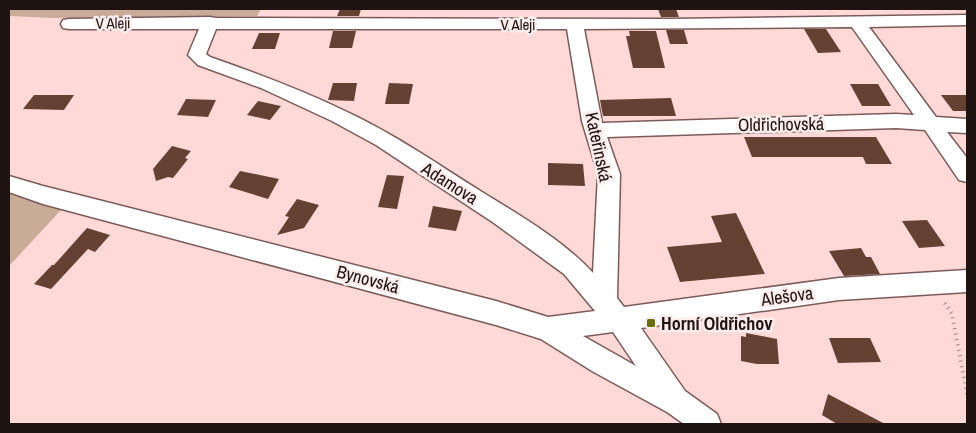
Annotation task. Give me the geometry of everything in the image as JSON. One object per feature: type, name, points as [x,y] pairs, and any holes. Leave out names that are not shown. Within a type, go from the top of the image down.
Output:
[{"type":"street","name":"V Aleji","points":[[69,24],[210,22],[575,24],[967,20]]},
{"type":"street","name":"Adamova","points":[[210,22],[197,55],[204,61],[268,84],[339,116],[382,140],[502,216],[572,267],[611,310],[677,402]]},
{"type":"street","points":[[857,22],[967,174]]},
{"type":"street","name":"Kateřinská","points":[[575,24],[595,130],[609,174],[611,310]]},
{"type":"street","name":"Oldřichovská","points":[[595,130],[896,121],[967,126]]},
{"type":"street","name":"Bynovská","points":[[9,184],[43,196],[496,313],[548,329],[601,362],[677,402],[707,424]]},
{"type":"street","name":"Alešova","points":[[548,329],[611,310],[839,289],[967,281]]},
{"type":"path","points":[[934,283],[952,314],[967,394]]},
{"type":"shaded area","points":[[9,9],[261,9],[257,16],[55,18],[9,16]]},
{"type":"shaded area","points":[[9,191],[62,209],[9,266]]},
{"type":"building","points":[[340,9],[361,9],[359,16],[337,16]]},
{"type":"building","points":[[658,9],[676,9],[679,17],[661,17]]},
{"type":"building","points":[[804,29],[826,29],[841,52],[818,53]]},
{"type":"building","points":[[666,30],[684,30],[688,44],[670,44]]},
{"type":"building","points":[[333,31],[356,31],[352,48],[329,48]]},
{"type":"building","points":[[629,31],[656,31],[665,68],[633,68],[626,36],[630,36]]},
{"type":"building","points":[[259,33],[280,33],[275,49],[252,49]]},
{"type":"building","points":[[333,83],[357,83],[354,101],[328,100]]},
{"type":"building","points":[[389,83],[413,84],[409,104],[385,104]]},
{"type":"building","points":[[850,84],[878,84],[891,106],[862,106]]},
{"type":"building","points":[[34,95],[74,95],[64,110],[23,109]]},
{"type":"building","points":[[941,95],[967,95],[967,111],[953,111]]},
{"type":"building","points":[[671,98],[676,116],[603,116],[600,100]]},
{"type":"building","points":[[186,99],[216,100],[208,117],[177,115]]},
{"type":"building","points":[[258,101],[281,106],[270,120],[247,115]]},
{"type":"building","points":[[744,137],[876,137],[892,164],[866,164],[863,157],[752,157]]},
{"type":"building","points":[[172,146],[191,151],[185,158],[188,159],[173,178],[168,177],[156,181],[153,169]]},
{"type":"building","points":[[548,163],[583,164],[585,186],[548,185]]},
{"type":"building","points":[[240,171],[279,179],[268,199],[229,187]]},
{"type":"building","points":[[387,175],[404,176],[397,209],[378,207]]},
{"type":"building","points":[[297,199],[319,205],[304,228],[277,235],[289,217],[285,216]]},
{"type":"building","points":[[433,206],[462,211],[456,231],[428,227]]},
{"type":"building","points":[[736,213],[765,274],[680,282],[667,247],[722,242],[711,216]]},
{"type":"building","points":[[927,220],[945,246],[919,248],[902,221]]},
{"type":"building","points":[[87,228],[110,235],[95,252],[88,249],[51,289],[34,284],[54,265]]},
{"type":"building","points":[[861,248],[866,257],[871,257],[880,274],[844,276],[829,251]]},
{"type":"building","points":[[746,333],[777,339],[779,364],[757,364],[741,361],[741,336],[746,337]]},
{"type":"building","points":[[829,338],[870,338],[881,362],[838,363]]},
{"type":"building","points":[[828,394],[885,424],[837,424],[822,415]]},
{"type":"place","name":"Horní Oldřichov","points":[[651,323]]}]
